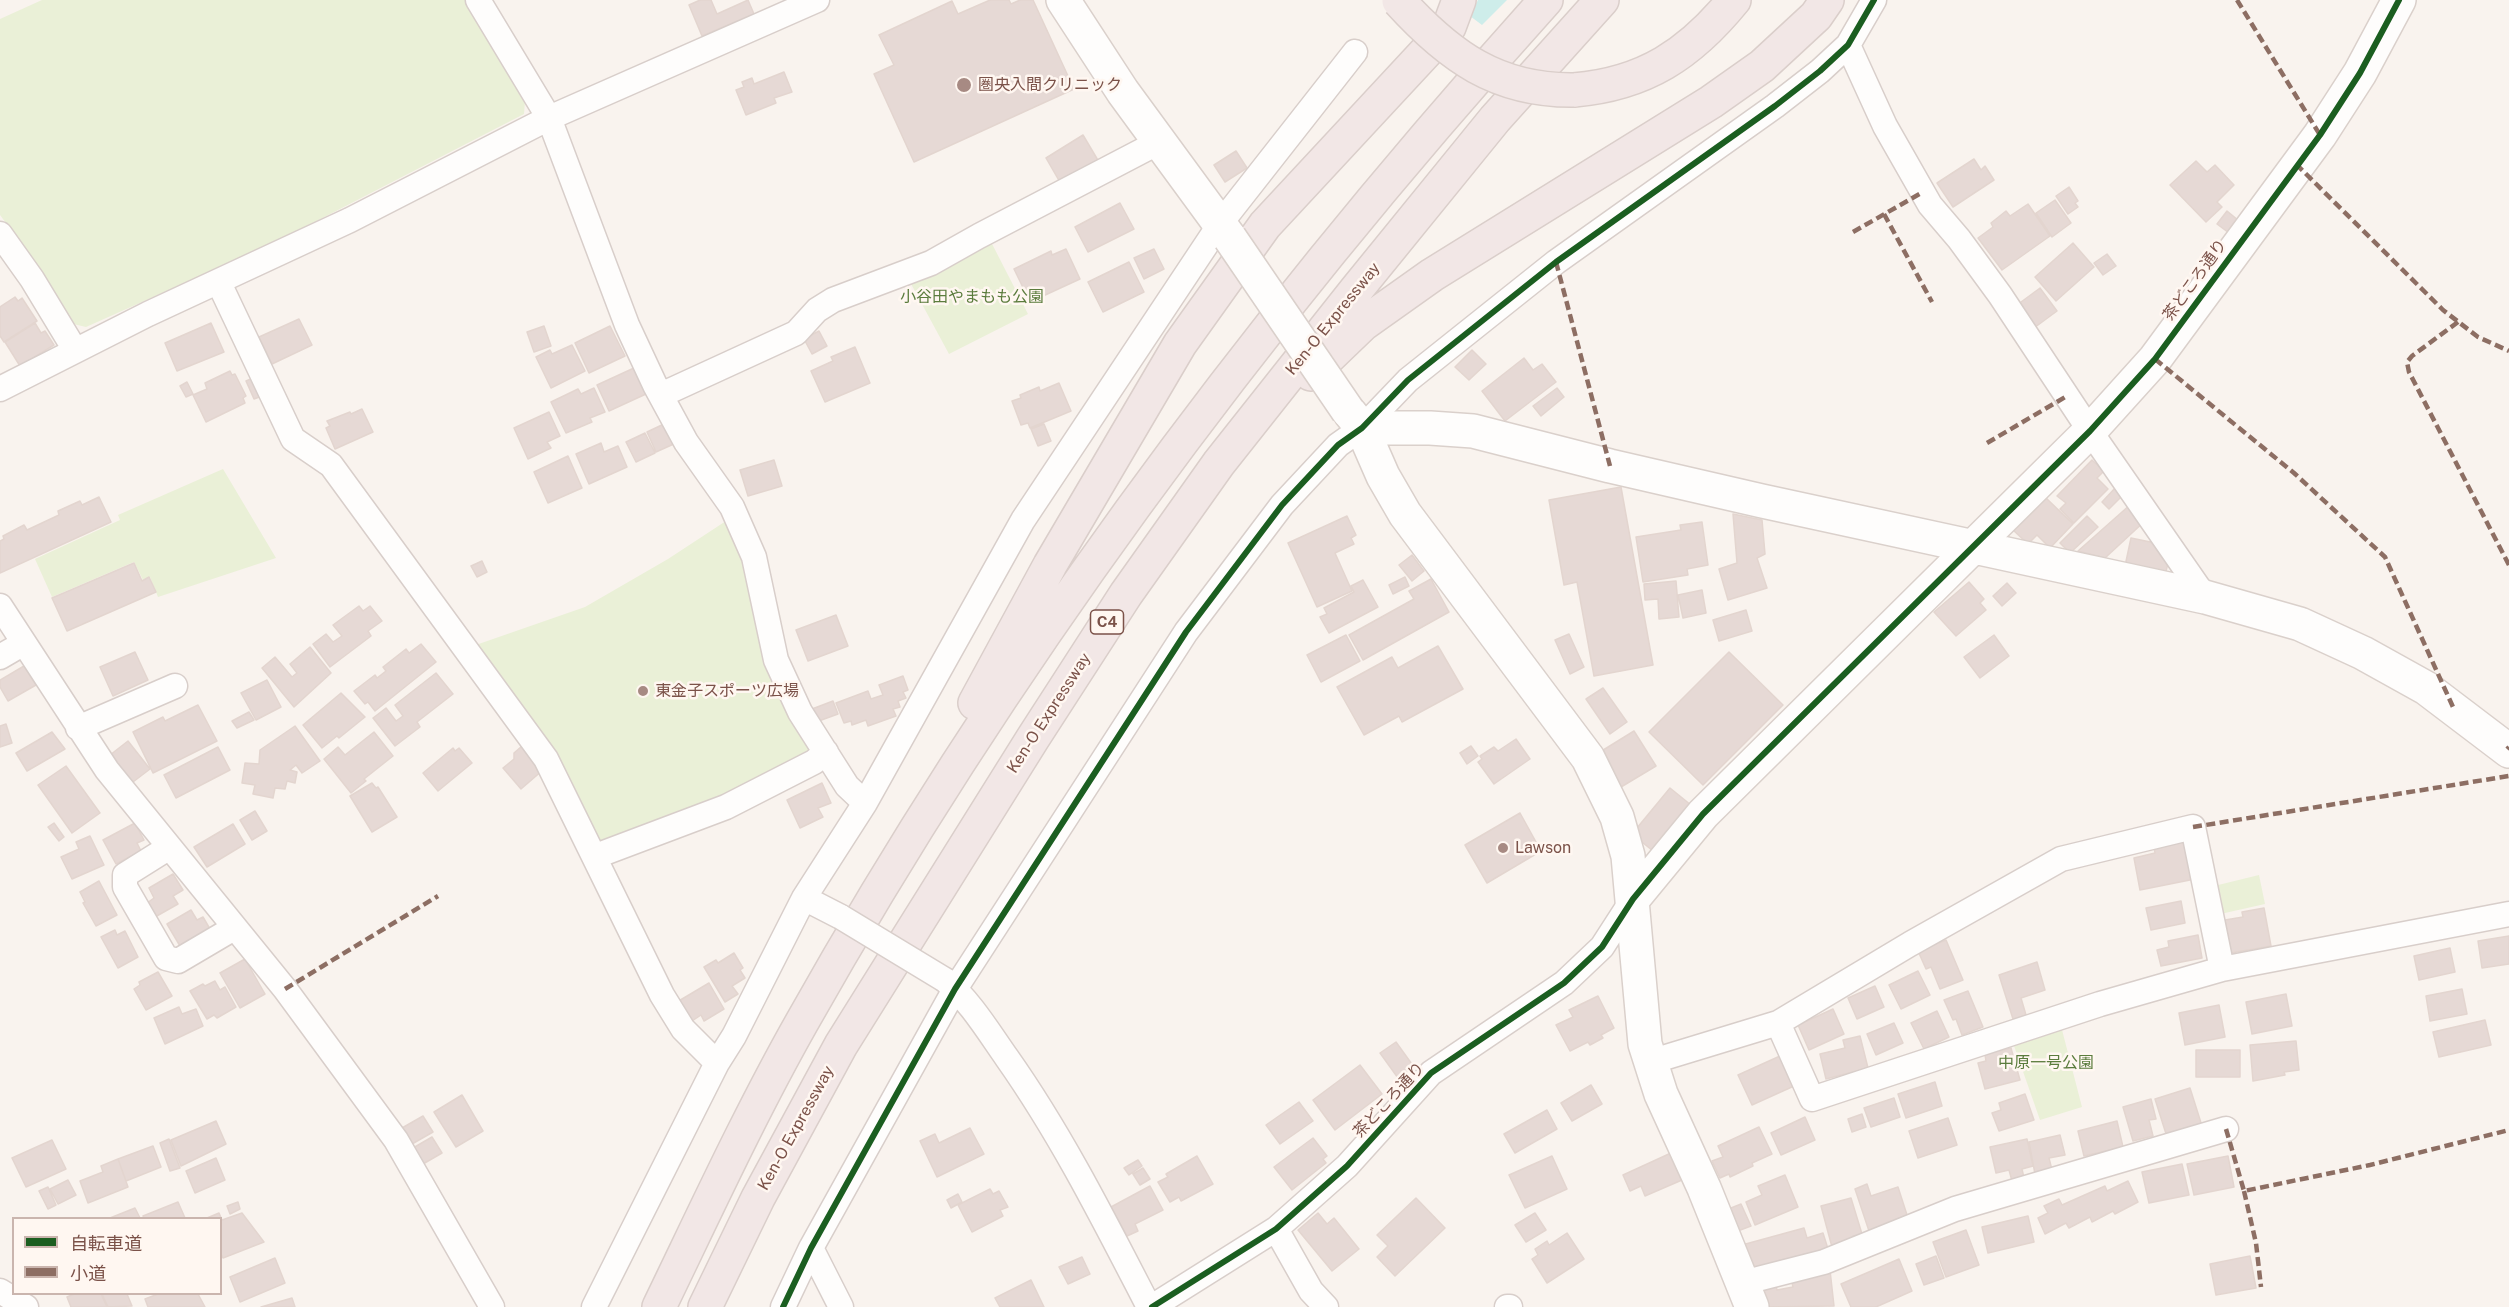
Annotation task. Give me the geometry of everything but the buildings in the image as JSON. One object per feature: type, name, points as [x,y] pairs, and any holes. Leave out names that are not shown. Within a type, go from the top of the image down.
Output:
[{"type":"highway","points":[[1399,0],[1428,33],[1470,64],[1512,82],[1547,90],[1574,90],[1610,85],[1631,79],[1662,65],[1701,38],[1734,0]]},
{"type":"highway","points":[[801,1024],[1050,565],[1180,344],[1265,225],[1449,27],[1459,0]]},
{"type":"highway","name":"C4","points":[[659,1307],[801,1024],[915,830],[995,707],[1194,425],[1321,261],[1460,97],[1546,0]]},
{"type":"highway","name":"Ken-O Expressway","points":[[705,1307],[758,1198],[841,1045],[1107,622],[1219,463],[1495,119],[1602,0]]},
{"type":"highway","points":[[1219,463],[1363,324],[1432,275],[1712,102],[1762,66],[1816,16],[1827,0]]},
{"type":"street","points":[[478,0],[549,117],[627,325],[661,395],[686,442],[732,507],[754,557],[776,660],[801,712],[847,786],[865,803]]},
{"type":"street","points":[[0,389],[148,314],[219,283],[350,220],[549,117],[817,0]]},
{"type":"street","points":[[1064,0],[1123,92],[1225,231],[1355,419],[1405,514],[1588,758],[1617,817],[1628,856],[1637,976],[1645,1044],[1650,1062],[1661,1094],[1704,1188],[1747,1295],[1955,1209],[2226,1129]]},
{"type":"street","points":[[783,1307],[811,1248],[950,984],[1186,632],[1282,505],[1338,445],[1355,419],[1408,380],[1556,262],[1775,106],[1848,45],[1874,0]]},
{"type":"street","name":"茶どころ通り","points":[[1151,1307],[1276,1229],[1347,1166],[1431,1073],[1564,982],[1602,947],[1633,899],[1702,814],[2090,431],[2155,359],[2320,135],[2360,73],[2399,0]]},
{"type":"street","points":[[1848,45],[1885,126],[1930,205],[1985,273],[2090,431],[2205,597]]},
{"type":"street","points":[[594,1307],[717,1063],[734,1036],[804,898],[865,803],[1023,520],[1225,231],[1355,52]]},
{"type":"street","points":[[661,395],[796,333],[817,310],[833,300],[931,263],[1160,142]]},
{"type":"street","points":[[0,234],[32,279],[75,350]]},
{"type":"street","points":[[219,283],[293,439],[331,465],[546,759],[596,856],[633,939],[662,995],[683,1029],[717,1063]]},
{"type":"street","points":[[1355,419],[1473,431],[1704,488],[2205,597],[2300,624],[2363,653],[2426,688],[2509,751]]},
{"type":"street","points":[[0,606],[106,770],[285,988],[396,1140],[492,1307]]},
{"type":"street","points":[[0,657],[24,643]]},
{"type":"street","points":[[78,728],[175,686]]},
{"type":"street","points":[[596,856],[726,807],[814,762],[825,752]]},
{"type":"street","points":[[1650,1062],[1778,1023],[1910,944],[2061,860],[2193,827],[2222,969]]},
{"type":"street","points":[[168,848],[126,876],[125,887],[166,958],[178,961],[234,928]]},
{"type":"street","points":[[804,898],[950,984],[984,1025],[1041,1106],[1151,1307]]},
{"type":"street","points":[[1778,1023],[1812,1099],[2100,1004],[2222,969],[2509,914]]},
{"type":"street","points":[[1276,1229],[1311,1290],[1326,1307]]},
{"type":"street","points":[[811,1248],[841,1307]]},
{"type":"street","points":[[0,1291],[26,1307]]},
{"type":"green space","points":[[42,0],[465,0],[525,101],[524,114],[274,243],[86,327],[69,323],[37,265],[0,215],[0,19]]},
{"type":"green space","name":"小谷田やまもも公園","points":[[989,238],[1028,314],[949,354],[910,282]]},
{"type":"green space","points":[[223,469],[276,558],[158,597],[150,577],[143,580],[134,562],[52,597],[35,559],[120,520],[118,515]]},
{"type":"green space","name":"東金子スポーツ広場","points":[[729,519],[812,754],[728,798],[607,846],[593,841],[470,647],[585,607],[668,559]]},
{"type":"green space","points":[[2259,875],[2265,904],[2216,915],[2210,887]]},
{"type":"green space","name":"中原一号公園","points":[[2061,1026],[2082,1107],[2040,1120],[2013,1043]]},
{"type":"water","points":[[1478,0],[1507,0],[1482,25],[1470,16]]},
{"type":"marked path","points":[[2237,0],[2320,135]]},
{"type":"marked path","points":[[2296,164],[2443,310],[2478,337],[2509,351]]},
{"type":"marked path","points":[[1853,232],[1923,192]]},
{"type":"marked path","points":[[1884,214],[1932,302]]},
{"type":"marked path","points":[[1556,262],[1610,466]]},
{"type":"marked path","points":[[2458,322],[2412,356],[2407,362],[2409,372],[2509,565]]},
{"type":"marked path","points":[[2155,359],[2294,473],[2385,557],[2453,707]]},
{"type":"marked path","points":[[1987,443],[2067,396]]},
{"type":"marked path","points":[[2193,827],[2509,776]]},
{"type":"marked path","points":[[285,989],[438,896]]},
{"type":"marked path","points":[[2226,1129],[2244,1191],[2370,1165],[2509,1130]]},
{"type":"marked path","points":[[2244,1191],[2256,1243],[2261,1287]]},
{"type":"cycle path","points":[[783,1307],[811,1248],[955,989],[1186,632],[1282,505],[1338,445],[1362,428],[1408,380],[1556,262],[1775,106],[1820,71],[1848,45],[1874,0]]},
{"type":"cycle path","points":[[1152,1307],[1276,1229],[1347,1166],[1431,1073],[1564,983],[1602,947],[1633,899],[1703,814],[2090,431],[2155,359],[2320,135],[2360,73],[2399,0]]},
{"type":"place","name":"圏央入間クリニック","points":[[964,85]]},
{"type":"place","name":"東金子スポーツ広場","points":[[643,691]]},
{"type":"place","name":"Lawson","points":[[1503,848]]}]
